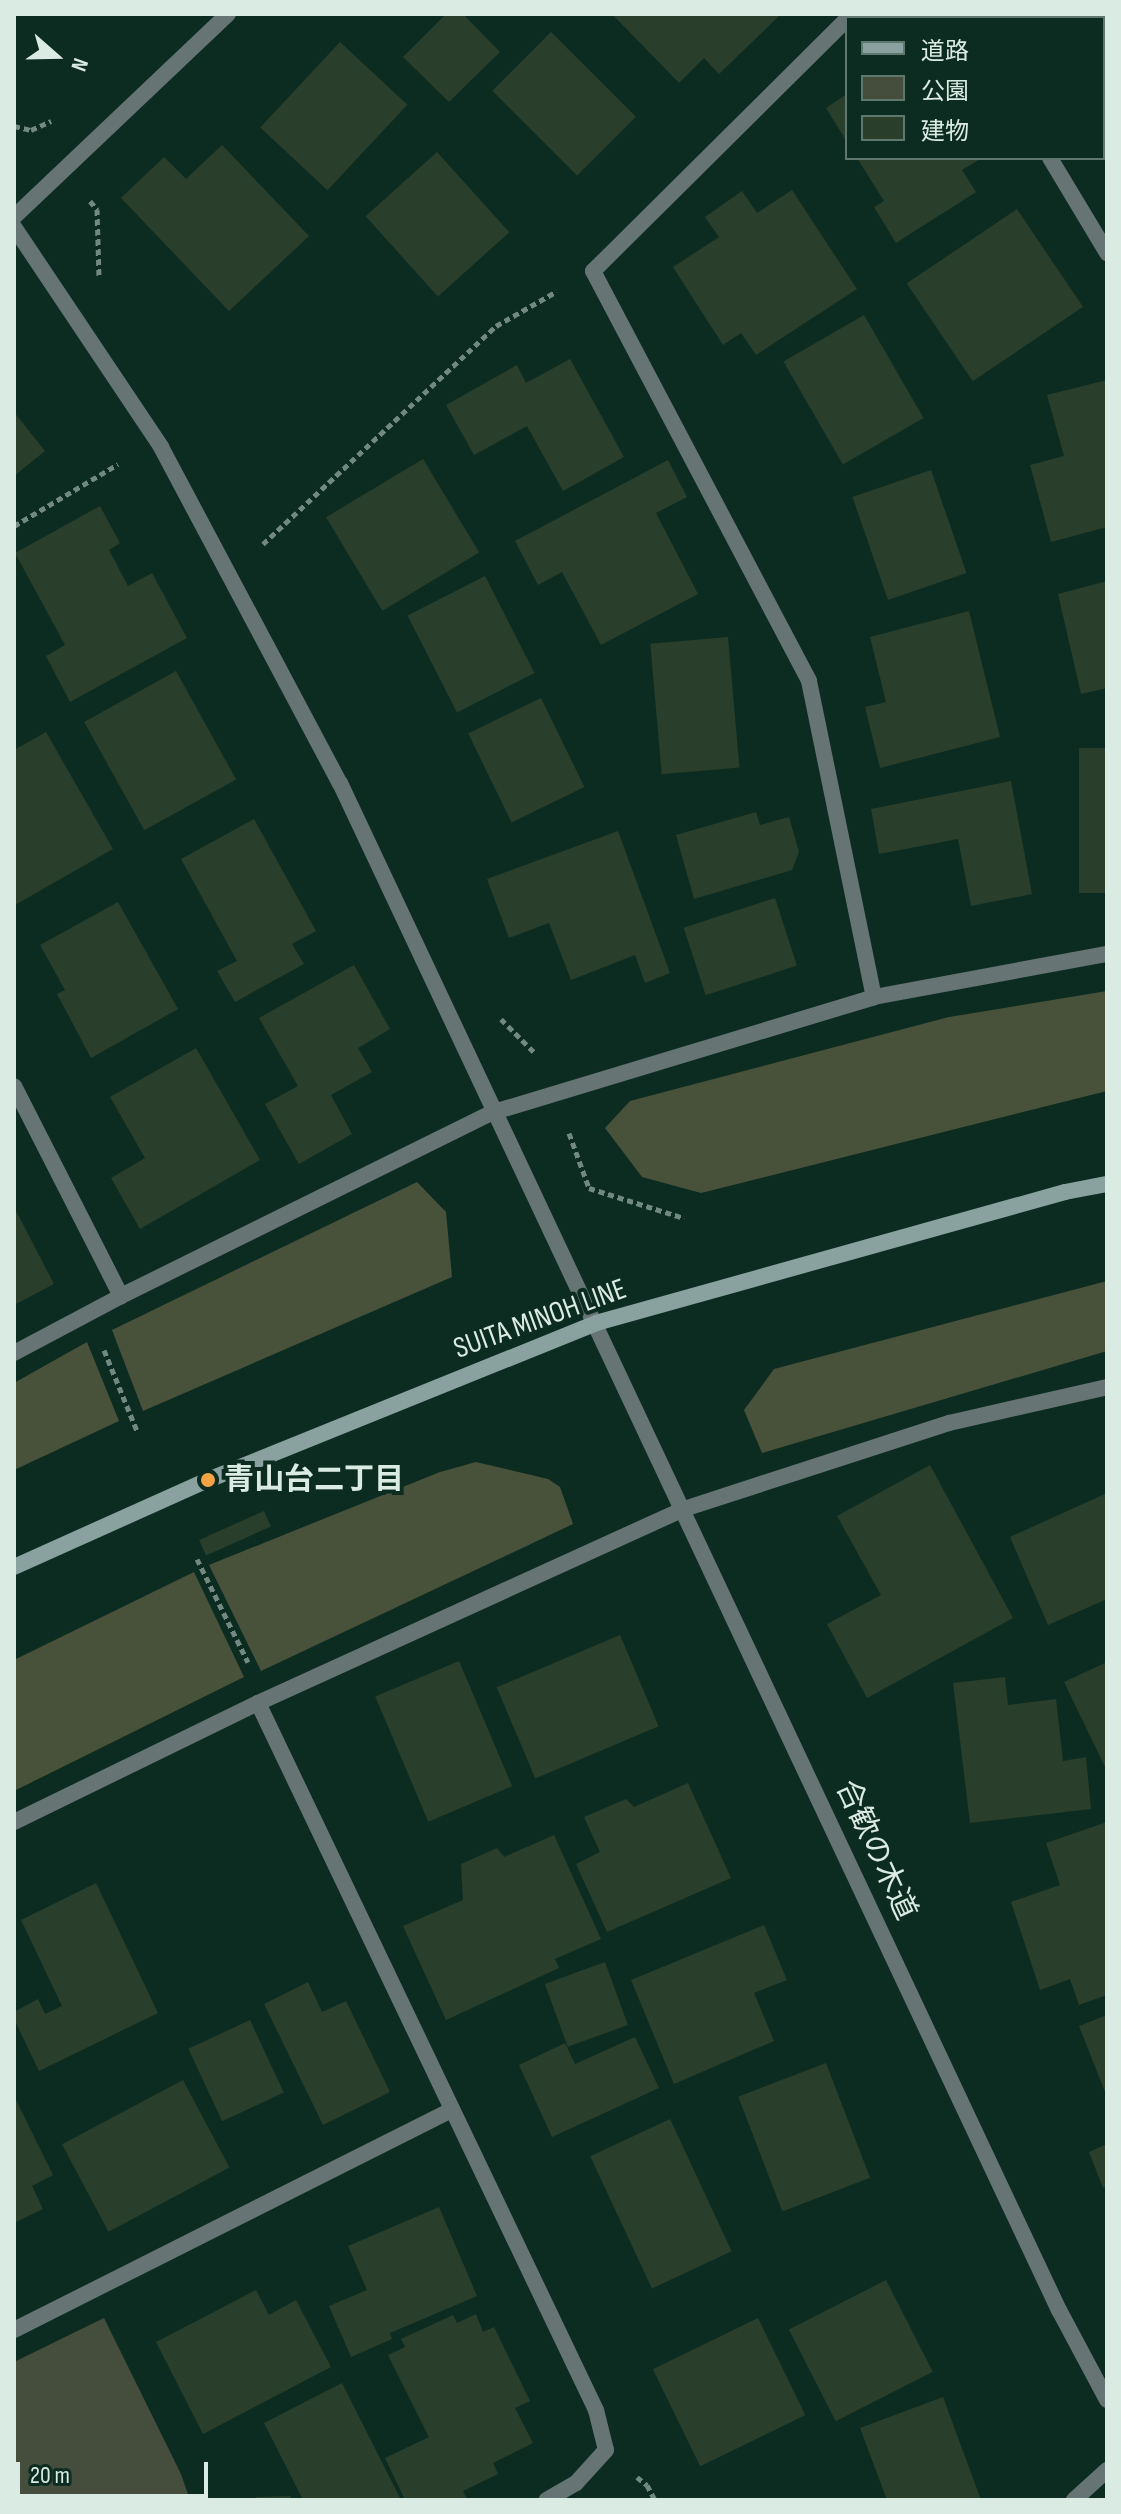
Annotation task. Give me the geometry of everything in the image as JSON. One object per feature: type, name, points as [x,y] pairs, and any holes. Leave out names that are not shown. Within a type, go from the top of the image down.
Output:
[{"type":"main road","name":"SUITA MINOH LINE","points":[[14,1567],[208,1480],[596,1323],[1065,1192],[1107,1184]]},
{"type":"street","points":[[14,217],[228,14]]},
{"type":"street","points":[[845,21],[593,271],[809,681],[874,997]]},
{"type":"street","points":[[1051,160],[1107,253]]},
{"type":"street","name":"合歓の木道","points":[[14,227],[161,447],[340,783],[1059,2310],[1107,2400]]},
{"type":"street","points":[[14,1353],[89,1312],[494,1112],[874,997],[1107,954]]},
{"type":"street","points":[[14,1086],[121,1296]]},
{"type":"street","points":[[14,1822],[258,1703],[684,1509],[949,1423],[1107,1387]]},
{"type":"street","points":[[258,1703],[602,2429],[606,2450],[601,2459],[576,2483],[547,2500]]},
{"type":"street","points":[[14,2330],[452,2110]]},
{"type":"street","points":[[1074,2500],[1107,2470]]},
{"type":"path","points":[[263,544],[496,326],[593,271]]},
{"type":"path","points":[[14,526],[118,464]]},
{"type":"path","points":[[89,1312],[137,1431]]},
{"type":"path","points":[[197,1559],[254,1675],[258,1703]]},
{"type":"green space","points":[[1107,991],[1107,1091],[701,1193],[642,1177],[605,1128],[630,1101],[949,1017]]},
{"type":"green space","points":[[417,1182],[446,1212],[452,1277],[143,1411],[112,1330]]},
{"type":"green space","points":[[1107,1281],[1107,1351],[762,1453],[744,1410],[774,1369]]},
{"type":"green space","points":[[87,1342],[119,1421],[14,1470],[14,1383]]},
{"type":"green space","points":[[476,1462],[548,1479],[560,1487],[573,1524],[261,1671],[209,1565],[440,1472]]},
{"type":"green space","points":[[194,1572],[244,1677],[14,1791],[14,1660]]},
{"type":"green space","points":[[104,2318],[181,2474],[190,2500],[14,2500],[14,2362]]},
{"type":"building","points":[[446,14],[463,14],[500,52],[449,102],[403,57]]},
{"type":"building","points":[[612,14],[781,14],[719,74],[704,58],[679,83]]},
{"type":"building","points":[[551,32],[636,117],[577,176],[492,91]]},
{"type":"building","points":[[340,42],[407,105],[327,190],[260,128]]},
{"type":"building","points":[[845,95],[845,139],[826,108]]},
{"type":"building","points":[[222,145],[309,236],[229,311],[121,198],[164,157],[186,179]]},
{"type":"building","points":[[437,152],[509,232],[438,296],[366,216]]},
{"type":"building","points":[[858,160],[979,160],[962,170],[976,192],[896,243],[874,207],[884,201]]},
{"type":"building","points":[[792,190],[857,289],[756,355],[741,333],[723,345],[673,267],[719,237],[705,217],[742,191],[757,213]]},
{"type":"building","points":[[1017,209],[1083,307],[973,381],[907,283]]},
{"type":"building","points":[[864,315],[924,418],[843,465],[783,362]]},
{"type":"building","points":[[570,359],[624,457],[563,491],[527,426],[474,455],[446,405],[517,365],[526,383]]},
{"type":"building","points":[[1107,380],[1107,527],[1051,542],[1030,465],[1064,456],[1047,395]]},
{"type":"building","points":[[14,412],[45,451],[14,476]]},
{"type":"building","points":[[423,459],[479,552],[382,611],[326,517]]},
{"type":"building","points":[[668,460],[687,497],[656,513],[698,594],[601,645],[562,572],[538,585],[515,541]]},
{"type":"building","points":[[931,470],[966,573],[888,600],[853,497]]},
{"type":"building","points":[[100,506],[120,543],[109,550],[128,586],[152,573],[187,638],[70,702],[46,656],[65,645],[15,553]]},
{"type":"building","points":[[485,576],[534,673],[457,713],[407,615]]},
{"type":"building","points":[[1107,581],[1107,688],[1081,694],[1058,594]]},
{"type":"building","points":[[969,611],[1000,737],[880,768],[865,707],[886,702],[870,637]]},
{"type":"building","points":[[728,637],[739,768],[662,774],[650,644]]},
{"type":"building","points":[[176,671],[236,779],[144,830],[84,722]]},
{"type":"building","points":[[541,698],[584,787],[512,822],[468,734]]},
{"type":"building","points":[[46,732],[113,849],[15,905],[14,750]]},
{"type":"building","points":[[1079,748],[1107,748],[1107,893],[1079,893]]},
{"type":"building","points":[[1011,781],[1032,894],[971,906],[958,839],[879,854],[871,809]]},
{"type":"building","points":[[756,812],[760,825],[789,817],[799,852],[792,870],[694,899],[676,835]]},
{"type":"building","points":[[254,819],[316,931],[292,944],[304,964],[235,1002],[217,971],[237,961],[181,859]]},
{"type":"building","points":[[618,831],[670,973],[645,983],[635,955],[571,980],[549,923],[509,938],[487,879]]},
{"type":"building","points":[[775,898],[797,966],[706,995],[684,928]]},
{"type":"building","points":[[118,902],[178,1009],[91,1058],[57,994],[65,990],[40,945]]},
{"type":"building","points":[[354,965],[390,1029],[358,1048],[372,1072],[331,1095],[352,1134],[299,1164],[265,1104],[298,1086],[259,1018]]},
{"type":"building","points":[[196,1048],[260,1160],[140,1229],[111,1178],[145,1158],[110,1097]]},
{"type":"building","points":[[14,1207],[54,1284],[14,1305]]},
{"type":"building","points":[[930,1465],[1013,1618],[867,1698],[827,1624],[881,1595],[837,1516]]},
{"type":"building","points":[[1107,1493],[1107,1599],[1048,1625],[1010,1537]]},
{"type":"building","points":[[264,1511],[271,1527],[206,1555],[199,1540]]},
{"type":"building","points":[[620,1635],[659,1726],[535,1778],[497,1687]]},
{"type":"building","points":[[459,1661],[512,1786],[428,1822],[375,1697]]},
{"type":"building","points":[[1107,1662],[1107,1771],[1064,1682]]},
{"type":"building","points":[[1005,1677],[1008,1705],[1056,1699],[1063,1761],[1086,1757],[1091,1809],[970,1823],[953,1683]]},
{"type":"building","points":[[688,1783],[731,1878],[607,1932],[576,1864],[600,1852],[584,1817],[626,1799],[634,1807]]},
{"type":"building","points":[[1107,1822],[1107,1995],[1079,2005],[1070,1979],[1040,1990],[1011,1902],[1060,1885],[1046,1843]]},
{"type":"building","points":[[554,1835],[601,1939],[555,1959],[559,1968],[446,2020],[403,1926],[463,1900],[461,1864],[497,1848],[504,1857]]},
{"type":"building","points":[[96,1883],[158,2013],[39,2071],[14,2019],[14,2012],[38,1999],[45,2014],[62,2006],[21,1920]]},
{"type":"building","points":[[764,1925],[787,1980],[754,1993],[774,2041],[674,2084],[631,1980]]},
{"type":"building","points":[[605,1962],[628,2025],[568,2047],[545,1984]]},
{"type":"building","points":[[308,1982],[322,2012],[346,2001],[390,2092],[323,2125],[264,2004]]},
{"type":"building","points":[[1107,2015],[1107,2097],[1079,2026]]},
{"type":"building","points":[[250,2020],[284,2093],[222,2121],[188,2049]]},
{"type":"building","points":[[635,2037],[659,2088],[552,2137],[519,2065],[565,2043],[575,2064]]},
{"type":"building","points":[[826,2063],[870,2178],[782,2212],[738,2097]]},
{"type":"building","points":[[183,2080],[229,2167],[109,2232],[62,2144]]},
{"type":"building","points":[[14,2096],[53,2175],[32,2186],[43,2209],[14,2223]]},
{"type":"building","points":[[670,2119],[732,2251],[652,2289],[590,2156]]},
{"type":"building","points":[[1107,2144],[1107,2186],[1103,2188],[1089,2152]]},
{"type":"building","points":[[439,2207],[477,2296],[390,2333],[392,2339],[351,2357],[329,2306],[367,2290],[348,2246]]},
{"type":"building","points":[[886,2280],[933,2372],[836,2421],[789,2329]]},
{"type":"building","points":[[256,2290],[269,2315],[296,2300],[331,2367],[203,2434],[156,2342]]},
{"type":"building","points":[[476,2314],[483,2332],[494,2327],[530,2401],[515,2408],[533,2443],[493,2463],[498,2474],[463,2491],[468,2500],[405,2500],[385,2458],[429,2437],[388,2355],[405,2347],[401,2339],[453,2315],[457,2323]]},
{"type":"building","points":[[758,2318],[805,2415],[700,2466],[653,2369]]},
{"type":"building","points":[[342,2383],[401,2500],[303,2500],[264,2423]]},
{"type":"building","points":[[943,2397],[981,2500],[887,2500],[860,2428]]},
{"type":"building","points":[[291,2496],[291,2500],[256,2500],[256,2497]]},
{"type":"place","name":"青山台二丁目","points":[[208,1480]]}]
